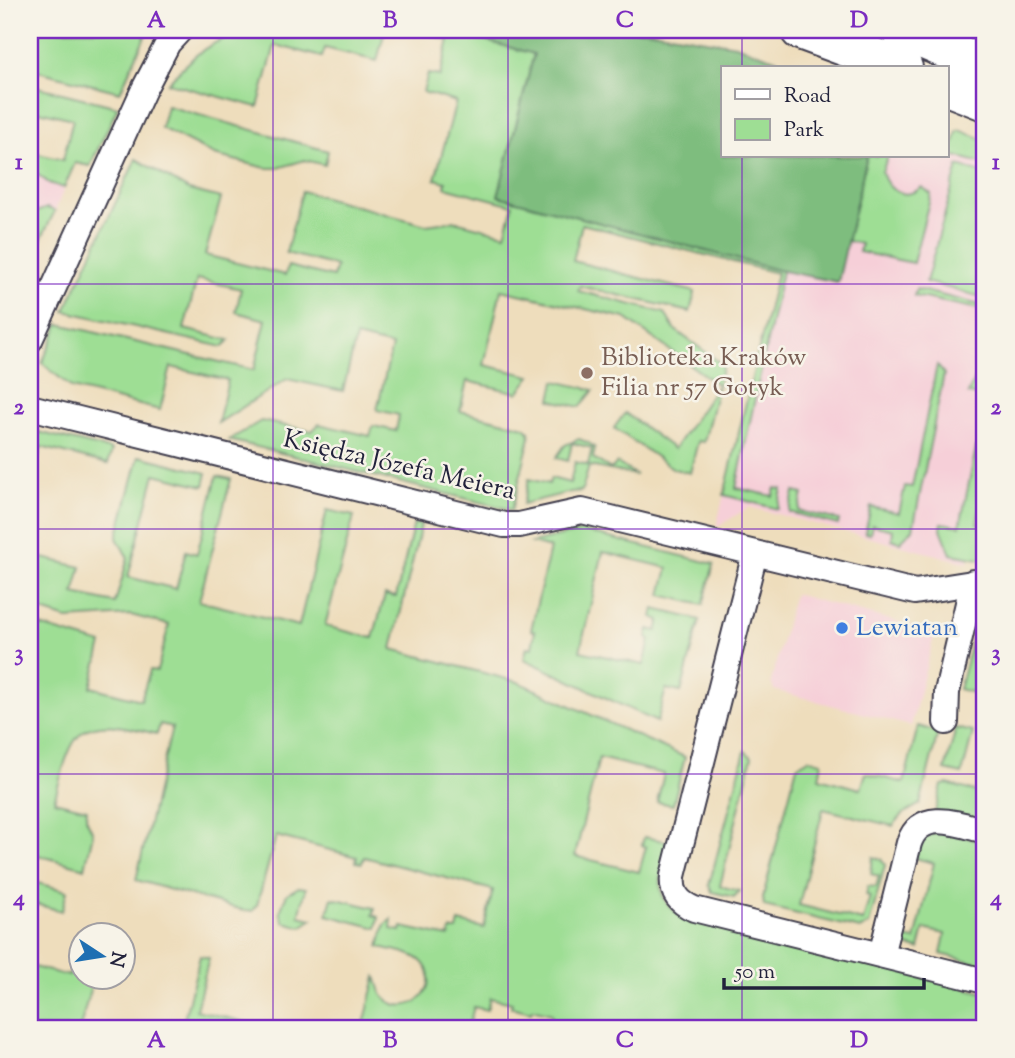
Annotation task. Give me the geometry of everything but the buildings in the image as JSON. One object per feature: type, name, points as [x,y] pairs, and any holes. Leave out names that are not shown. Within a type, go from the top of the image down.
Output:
[{"type":"main road","points":[[800,30],[898,66]]},
{"type":"main road","points":[[901,30],[985,66]]},
{"type":"main road","points":[[948,86],[985,101]]},
{"type":"street","points":[[30,340],[159,57],[180,30]]},
{"type":"street","name":"Księdza Józefa Meiera","points":[[30,407],[504,525],[519,525],[582,511],[915,592],[979,582],[947,692],[946,722]]},
{"type":"street","points":[[755,553],[673,876],[674,893],[694,909],[985,981]]},
{"type":"street","points":[[881,955],[909,843],[915,831],[924,824],[937,821],[985,831]]},
{"type":"shaded area","points":[[30,152],[75,162],[30,261]]},
{"type":"shaded area","points":[[948,154],[985,164],[985,488],[968,563],[749,507],[716,528],[778,270],[838,282],[867,158],[948,158]]},
{"type":"shaded area","points":[[794,594],[935,632],[911,726],[774,690],[771,682]]},
{"type":"green space","points":[[30,30],[148,30],[120,92],[30,69]]},
{"type":"green space","points":[[252,30],[385,30],[377,61],[325,48],[322,57],[275,45],[258,107],[168,83],[205,49],[226,38]]},
{"type":"green space","points":[[413,30],[445,30],[534,53],[498,196],[782,271],[736,488],[773,496],[775,488],[782,489],[778,509],[724,495],[777,273],[582,224],[573,261],[695,292],[690,312],[580,286],[578,291],[665,313],[674,329],[723,365],[704,442],[698,441],[690,473],[674,469],[614,428],[625,413],[674,449],[718,385],[625,318],[501,290],[484,365],[531,376],[518,393],[467,381],[460,411],[525,427],[529,431],[530,437],[512,510],[229,440],[261,421],[312,431],[319,424],[370,436],[373,426],[396,431],[399,415],[377,410],[392,346],[356,337],[343,391],[287,379],[218,423],[228,380],[171,367],[160,410],[72,388],[42,363],[59,324],[254,370],[266,320],[236,312],[241,289],[197,279],[184,329],[229,340],[223,347],[65,311],[136,159],[189,190],[221,198],[205,255],[285,275],[288,266],[333,277],[336,266],[286,253],[302,191],[426,225],[455,221],[505,234],[513,205],[445,187],[446,182],[435,179],[456,102],[423,92],[428,74],[440,76],[449,40]]},
{"type":"green space","points":[[445,30],[646,30],[736,45],[794,66],[721,66],[721,158],[867,158],[838,282],[778,270],[498,196],[534,54]]},
{"type":"green space","points":[[30,85],[118,107],[90,166],[75,163],[64,188],[49,183],[30,169],[30,152],[63,160],[73,119],[30,109]]},
{"type":"green space","points":[[167,106],[328,151],[325,165],[305,160],[278,168],[266,168],[214,155],[161,128]]},
{"type":"green space","points":[[960,130],[985,140],[985,164],[951,155],[957,132]]},
{"type":"green space","points":[[867,158],[887,158],[882,172],[892,189],[909,193],[922,187],[931,194],[913,263],[859,252],[861,244],[847,241]]},
{"type":"green space","points":[[958,166],[985,174],[985,298],[926,282]]},
{"type":"green space","points":[[47,208],[55,211],[30,261],[30,251],[37,238],[30,230],[30,218],[36,212]]},
{"type":"green space","points":[[916,289],[985,306],[985,346],[979,333],[983,310],[914,296]]},
{"type":"green space","points":[[937,365],[944,374],[913,529],[900,542],[892,539],[893,530],[872,525],[870,534],[865,533],[871,507],[899,513],[905,486],[912,487]]},
{"type":"green space","points":[[985,373],[985,397],[968,394],[975,377]]},
{"type":"green space","points":[[555,381],[594,390],[580,407],[551,400]]},
{"type":"green space","points":[[985,405],[985,488],[977,523],[985,525],[985,560],[951,554],[941,529],[942,523],[960,526]]},
{"type":"green space","points":[[30,430],[112,450],[108,464],[41,447],[30,488]]},
{"type":"green space","points":[[579,439],[595,448],[593,458],[611,469],[617,463],[636,475],[589,466],[582,491],[523,504],[529,479],[549,484],[551,478],[570,483],[575,462],[588,465],[592,448],[572,443],[568,461],[556,458],[565,445]]},
{"type":"green space","points":[[139,456],[207,473],[204,486],[155,474],[128,577],[176,589],[186,551],[197,554],[217,476],[231,479],[199,601],[299,626],[327,510],[354,516],[325,626],[373,638],[385,595],[396,597],[414,523],[421,525],[392,649],[518,682],[685,757],[673,805],[657,802],[664,774],[599,758],[575,856],[639,872],[646,847],[642,845],[644,837],[669,842],[661,875],[662,894],[673,910],[684,917],[985,993],[985,1028],[562,1028],[551,1024],[552,1014],[511,1007],[512,1003],[490,998],[487,1010],[474,1007],[468,1028],[363,1028],[376,977],[384,997],[403,1006],[421,997],[429,980],[428,970],[417,958],[379,947],[385,924],[392,919],[391,929],[401,931],[402,927],[449,937],[451,930],[457,930],[459,922],[484,928],[493,890],[364,857],[362,863],[356,862],[357,857],[276,836],[253,911],[136,880],[172,727],[160,724],[157,734],[110,725],[95,727],[83,732],[74,742],[67,756],[54,801],[87,809],[86,818],[93,833],[85,868],[30,853],[30,722],[39,683],[30,680],[30,623],[102,644],[91,687],[141,700],[150,670],[157,671],[169,625],[131,615],[67,619],[30,607],[30,555],[81,567],[74,594],[115,603],[128,558],[117,538]]},
{"type":"green space","points":[[794,492],[803,494],[799,511],[839,520],[838,525],[789,512]]},
{"type":"green space","points":[[582,531],[714,564],[703,605],[661,595],[668,568],[603,552],[580,651],[644,665],[650,640],[647,638],[649,629],[657,631],[660,620],[652,617],[654,609],[700,620],[681,692],[666,689],[657,722],[524,659],[527,647],[532,648],[535,631],[531,630],[550,548],[532,543]]},
{"type":"green space","points":[[975,628],[985,630],[985,647],[974,693],[959,689]]},
{"type":"green space","points":[[918,726],[938,732],[920,804],[903,814],[893,826],[823,809],[799,905],[863,921],[870,896],[866,895],[868,886],[876,887],[879,876],[871,874],[873,857],[881,859],[885,865],[869,925],[860,929],[764,906],[763,897],[797,766],[809,759],[822,762],[819,778],[861,789],[866,773],[904,783]]},
{"type":"green space","points":[[956,728],[973,732],[962,774],[945,770]]},
{"type":"green space","points":[[745,751],[752,757],[720,886],[739,891],[734,897],[712,892],[709,885]]},
{"type":"green space","points":[[942,785],[985,794],[985,822],[935,812]]},
{"type":"green space","points":[[940,831],[985,842],[985,965],[941,954],[945,934],[924,929],[919,949],[898,944],[896,936],[915,940],[934,863],[915,858],[925,836]]},
{"type":"green space","points":[[30,881],[67,891],[62,911],[35,904],[30,925]]},
{"type":"green space","points":[[299,887],[306,888],[299,916],[313,919],[301,927],[284,922],[280,912],[287,894]]},
{"type":"green space","points":[[332,898],[375,908],[373,915],[379,917],[377,928],[327,915]]},
{"type":"green space","points":[[200,956],[209,958],[196,1010],[269,1028],[182,1028]]},
{"type":"green space","points":[[30,966],[66,975],[66,992],[89,992],[80,1028],[30,1028]]},
{"type":"place","name":"Biblioteka Kraków Filia nr 57 Gotyk","points":[[587,373]]},
{"type":"place","name":"Lewiatan","points":[[842,628]]}]
